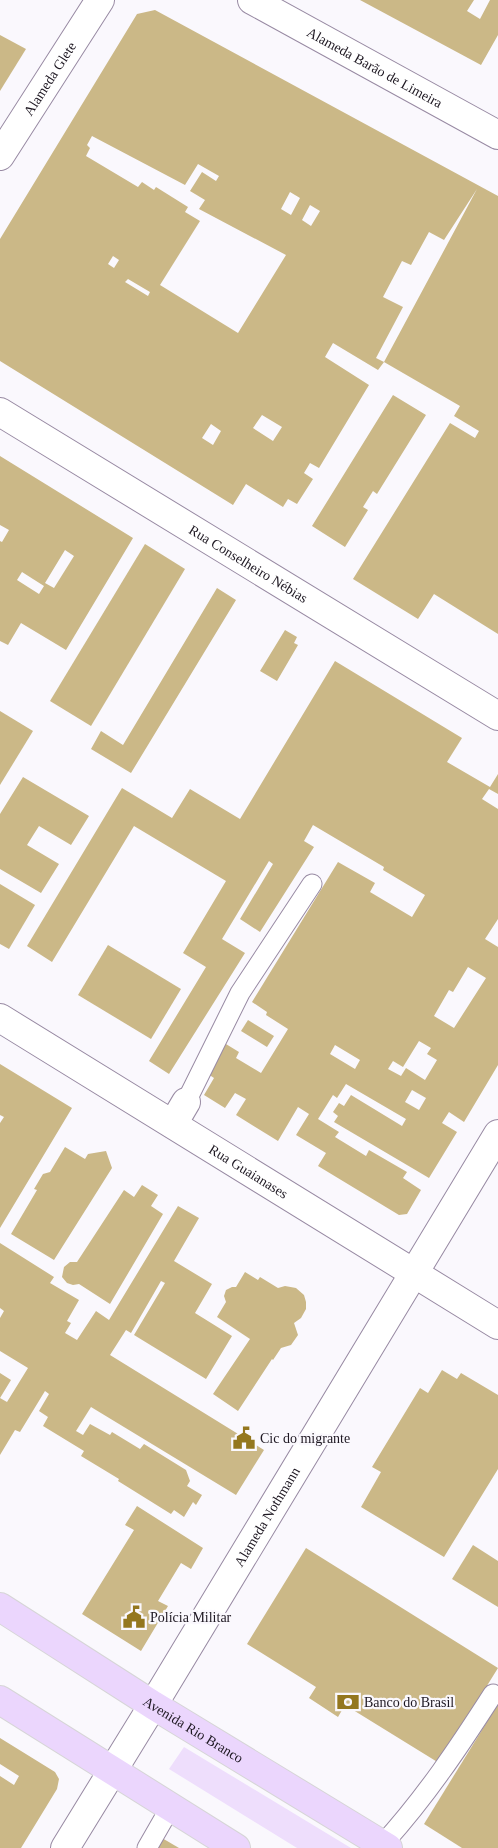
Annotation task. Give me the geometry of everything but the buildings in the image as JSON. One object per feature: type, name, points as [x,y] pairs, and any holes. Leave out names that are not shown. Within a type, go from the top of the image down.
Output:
[{"type":"main road","name":"Avenida Rio Branco","points":[[0,1607],[153,1705],[385,1846]]},
{"type":"main road","points":[[0,1700],[236,1848]]},
{"type":"street","name":"Alameda Glete","points":[[0,156],[100,0]]},
{"type":"street","name":"Alameda Barão de Limeira","points":[[252,0],[498,135]]},
{"type":"street","name":"Rua Conselheiro Nébias","points":[[0,412],[498,716]]},
{"type":"street","name":"Rua Guaianases","points":[[0,1018],[180,1113],[414,1273],[498,1325]]},
{"type":"street","name":"Alameda Nothmann","points":[[65,1848],[498,1134]]},
{"type":"lane","points":[[180,1113],[240,993],[312,884]]},
{"type":"lane","points":[[385,1846],[455,1753],[493,1694]]},
{"type":"lane","points":[[147,1848],[170,1808]]},
{"type":"shaded area","points":[[184,1747],[351,1848],[297,1848],[169,1769]]},
{"type":"place","name":"Cic do migrante","points":[[244,1438]]},
{"type":"place","name":"Polícia Militar","points":[[134,1617]]},
{"type":"place","name":"Banco do Brasil","points":[[348,1702]]}]
